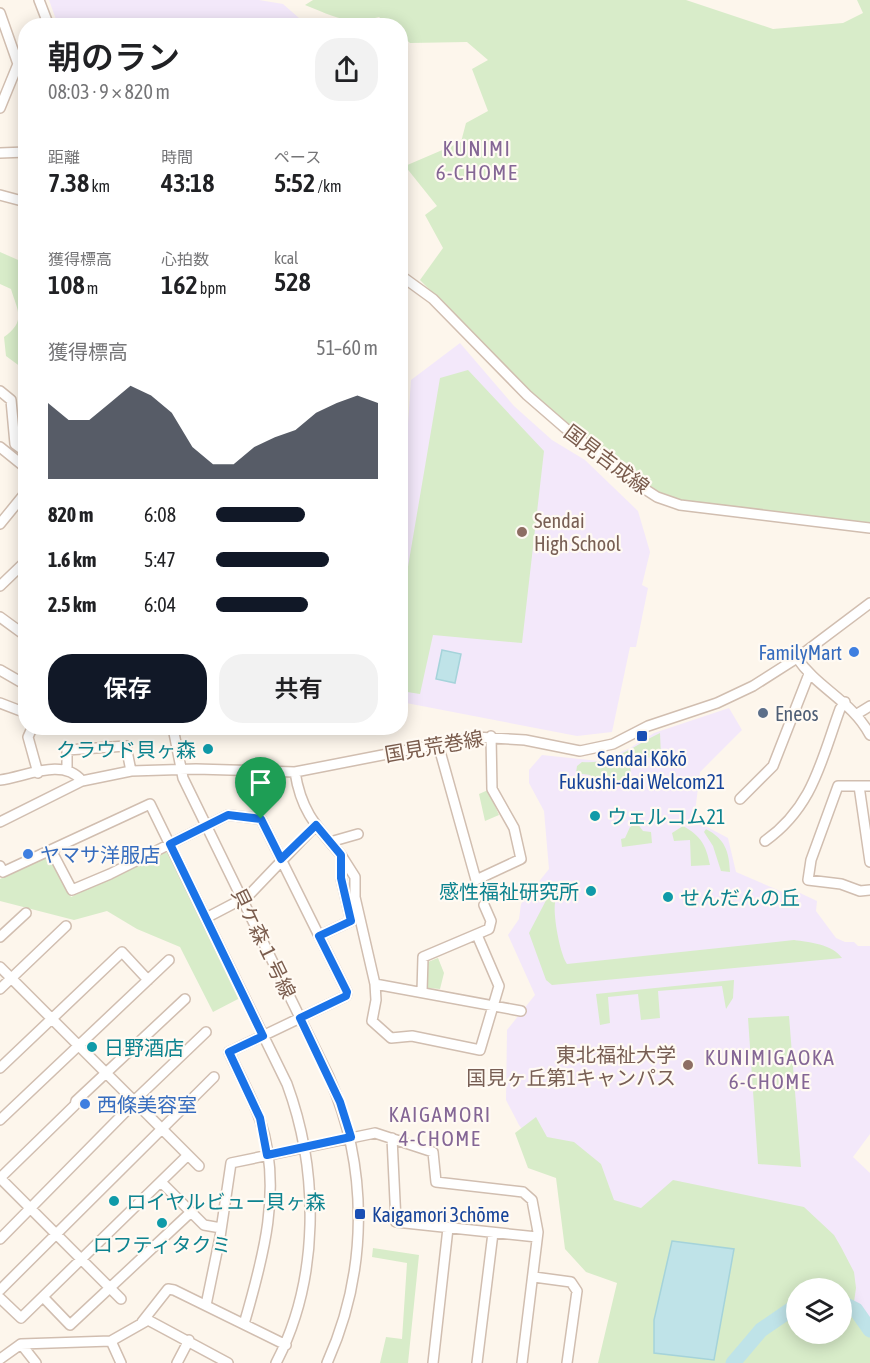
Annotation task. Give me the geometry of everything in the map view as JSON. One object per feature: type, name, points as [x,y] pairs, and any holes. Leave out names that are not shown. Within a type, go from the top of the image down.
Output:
[{"type":"street","points":[[39,0],[46,18]]},
{"type":"street","points":[[0,108],[18,64],[1,18]]},
{"type":"street","points":[[0,153],[18,152]]},
{"type":"street","points":[[0,195],[18,200]]},
{"type":"street","name":"国見吉成線","points":[[408,281],[440,305],[526,395],[565,428],[657,497],[680,505],[870,528]]},
{"type":"street","points":[[0,391],[11,400],[15,444],[18,446]]},
{"type":"street","points":[[1,451],[18,463]]},
{"type":"street","points":[[0,524],[18,502]]},
{"type":"street","points":[[0,586],[18,569]]},
{"type":"street","name":"国見荒巻線","points":[[0,822],[82,781],[131,771],[181,769],[295,772],[491,736],[580,751],[599,749],[648,726],[738,694],[796,658],[870,603]]},
{"type":"street","points":[[0,617],[18,628]]},
{"type":"street","points":[[796,658],[809,674],[857,714],[870,735]]},
{"type":"street","points":[[0,670],[18,680]]},
{"type":"street","points":[[740,799],[772,766],[809,674]]},
{"type":"street","points":[[765,841],[783,828],[809,794],[840,709],[845,702]]},
{"type":"street","points":[[0,703],[18,709]]},
{"type":"street","points":[[857,714],[870,706]]},
{"type":"street","points":[[29,735],[38,773]]},
{"type":"street","name":"貝ケ森１号線","points":[[174,735],[181,769],[340,1102],[351,1137],[358,1188],[356,1251],[346,1308],[327,1363]]},
{"type":"street","points":[[438,744],[476,880],[521,860],[514,828],[492,789],[491,736]]},
{"type":"street","points":[[67,770],[67,750],[126,746],[131,771]]},
{"type":"street","points":[[0,780],[60,769],[67,770],[82,781]]},
{"type":"street","points":[[295,772],[299,797],[316,825],[356,877],[355,897],[375,984],[376,1000],[372,1021],[391,1038],[412,1036],[480,1050],[499,986],[477,935]]},
{"type":"street","points":[[870,786],[838,786],[811,860],[808,880],[841,884],[860,891],[870,890]]},
{"type":"street","points":[[859,786],[870,862]]},
{"type":"street","points":[[0,866],[3,873],[150,804],[287,1084],[300,1123],[310,1206],[309,1252],[286,1345],[276,1363]]},
{"type":"street","points":[[51,849],[72,890],[228,815],[261,819],[347,992],[346,996],[229,1052],[260,1118],[270,1184],[268,1224],[261,1266],[244,1324]]},
{"type":"street","points":[[207,918],[243,900],[316,825]]},
{"type":"street","points":[[330,842],[358,834]]},
{"type":"street","points":[[319,936],[351,921],[341,878],[341,855]]},
{"type":"street","points":[[422,992],[423,957],[489,929],[491,921],[484,905]]},
{"type":"street","points":[[0,938],[26,912]]},
{"type":"street","points":[[0,989],[66,926]]},
{"type":"street","points":[[0,1068],[122,952],[148,980]]},
{"type":"street","points":[[0,1120],[169,960]]},
{"type":"street","points":[[0,967],[199,1166]]},
{"type":"street","points":[[375,984],[521,1011]]},
{"type":"street","points":[[121,1299],[0,1178],[185,999]]},
{"type":"street","points":[[0,1239],[136,1099],[206,1032]]},
{"type":"street","points":[[0,1290],[213,1077]]},
{"type":"street","points":[[206,1305],[231,1163],[375,1133],[434,1152],[436,1182],[523,1192],[532,1200],[537,1237],[522,1363]]},
{"type":"street","points":[[392,1138],[396,1222],[537,1237]]},
{"type":"street","points":[[0,1298],[21,1318],[82,1261],[188,1155]]},
{"type":"street","points":[[161,1182],[204,1225],[221,1228]]},
{"type":"street","points":[[44,1298],[70,1325],[190,1212]]},
{"type":"street","points":[[433,1363],[448,1228]]},
{"type":"street","points":[[477,1363],[493,1233]]},
{"type":"street","points":[[534,1277],[571,1282],[577,1291],[567,1363]]},
{"type":"street","points":[[139,1325],[168,1289],[206,1305],[286,1345]]},
{"type":"street","points":[[0,1359],[21,1344],[111,1341],[148,1320],[189,1340],[227,1363]]},
{"type":"street","points":[[177,1363],[189,1340]]},
{"type":"street","points":[[111,1341],[121,1363]]},
{"type":"street","points":[[21,1344],[36,1363]]},
{"type":"shaded area","points":[[49,0],[259,0],[283,4],[299,18],[55,18]]},
{"type":"shaded area","name":"Sendai High School","points":[[460,343],[514,406],[552,440],[585,460],[638,511],[650,552],[642,585],[648,588],[636,647],[630,647],[612,732],[577,736],[408,703],[408,424],[411,380]]},
{"type":"shaded area","name":"東北福祉大学 国見ヶ丘第1キャンパス","points":[[729,708],[742,730],[700,772],[694,820],[728,838],[736,872],[787,894],[800,893],[817,901],[816,911],[836,938],[845,942],[854,942],[858,946],[870,946],[870,1134],[853,1157],[870,1173],[870,1342],[852,1340],[852,1278],[786,1278],[786,1332],[637,1267],[608,1184],[543,1157],[519,1125],[506,1100],[507,1030],[535,995],[508,935],[519,919],[521,904],[549,869],[544,811],[529,783],[529,770],[542,755],[599,761],[630,748],[654,733]]},
{"type":"green space","points":[[313,0],[686,0],[773,29],[843,23],[863,13],[857,0],[870,0],[870,524],[683,501],[653,491],[530,392],[420,280],[443,248],[425,215],[437,206],[408,170],[408,165],[461,142],[466,123],[488,111],[472,69],[488,60],[467,42],[410,43],[408,41],[408,18],[341,18],[305,5]]},
{"type":"green space","points":[[0,252],[18,260],[18,310],[11,289],[0,284]]},
{"type":"green space","points":[[18,321],[18,365],[6,356],[4,337]]},
{"type":"green space","points":[[468,370],[544,451],[522,643],[433,635],[420,694],[408,692],[408,567],[440,378]]},
{"type":"green space","points":[[660,733],[661,756],[646,758],[646,763],[630,765],[632,784],[603,788],[590,775],[576,773],[577,766],[582,762],[613,757]]},
{"type":"green space","points":[[488,790],[499,815],[485,821],[479,794]]},
{"type":"green space","points":[[637,823],[643,831],[651,832],[652,843],[622,847],[621,839],[625,838],[630,827]]},
{"type":"green space","points":[[683,826],[702,842],[710,865],[691,866],[690,840],[674,841],[672,833]]},
{"type":"green space","points":[[706,829],[718,837],[725,846],[730,872],[721,871],[713,846],[704,832]]},
{"type":"green space","points":[[165,852],[171,854],[240,998],[213,1012],[180,947],[137,929],[107,911],[74,920],[0,901],[0,879],[45,857],[51,858],[71,897]]},
{"type":"green space","points":[[554,885],[558,885],[555,903],[556,925],[567,964],[794,940],[826,947],[838,953],[842,958],[552,985],[546,980],[529,933]]},
{"type":"green space","points":[[438,958],[444,973],[440,989],[428,988],[428,962]]},
{"type":"green space","points":[[734,980],[733,998],[726,1009],[722,986],[658,991],[660,1018],[641,1020],[638,994],[608,997],[610,1023],[600,1025],[596,994]]},
{"type":"green space","points":[[789,1016],[801,1167],[758,1164],[748,1018]]},
{"type":"green space","points":[[536,1117],[547,1137],[574,1142],[601,1164],[614,1200],[641,1208],[673,1180],[804,1207],[834,1235],[854,1272],[856,1288],[854,1302],[870,1321],[870,1363],[598,1363],[617,1283],[586,1272],[565,1249],[556,1178],[528,1168],[515,1133]]},
{"type":"green space","points":[[373,1248],[419,1255],[408,1363],[380,1363],[386,1337],[402,1339],[407,1263],[372,1257]]},
{"type":"water","points":[[442,650],[461,654],[455,683],[436,679]]},
{"type":"water","points":[[672,1241],[734,1249],[714,1360],[654,1353],[654,1320]]},
{"type":"waterway","points":[[852,1308],[856,1310],[870,1330]]},
{"type":"waterway","points":[[733,1363],[761,1330],[786,1313]]},
{"type":"place","name":"Sendai High School","points":[[522,532]]},
{"type":"place","name":"FamilyMart","points":[[854,652]]},
{"type":"place","name":"Eneos","points":[[763,713]]},
{"type":"place","name":"Sendai Kōkō Fukushi-dai Welcom21","points":[[642,736]]},
{"type":"place","name":"クラウド貝ヶ森","points":[[208,749]]},
{"type":"place","name":"ウェルコム21","points":[[595,816]]},
{"type":"place","name":"ヤマサ洋服店","points":[[28,854]]},
{"type":"place","name":"感性福祉研究所","points":[[591,891]]},
{"type":"place","name":"せんだんの丘","points":[[668,897]]},
{"type":"place","name":"日野酒店","points":[[92,1047]]},
{"type":"place","name":"東北福祉大学 国見ヶ丘第1キャンパス","points":[[688,1065]]},
{"type":"place","name":"西條美容室","points":[[85,1104]]},
{"type":"place","name":"ロイヤルビュー貝ヶ森","points":[[114,1201]]},
{"type":"place","name":"Kaigamori 3chōme","points":[[360,1214]]},
{"type":"place","name":"ロフティタクミ","points":[[162,1223]]},
{"type":"district","name":"KUNIMI 6-CHOME","points":[[477,160]]},
{"type":"district","name":"KUNIMIGAOKA 6-CHOME","points":[[770,1069]]},
{"type":"district","name":"KAIGAMORI 4-CHOME","points":[[440,1126]]},
{"type":"route","points":[[228,815],[261,819],[281,859],[316,825],[341,855],[341,878],[351,921],[319,936],[347,992],[346,996],[300,1018],[340,1102],[351,1137],[267,1155],[260,1118],[229,1052],[263,1036],[170,844],[228,815]]}]
